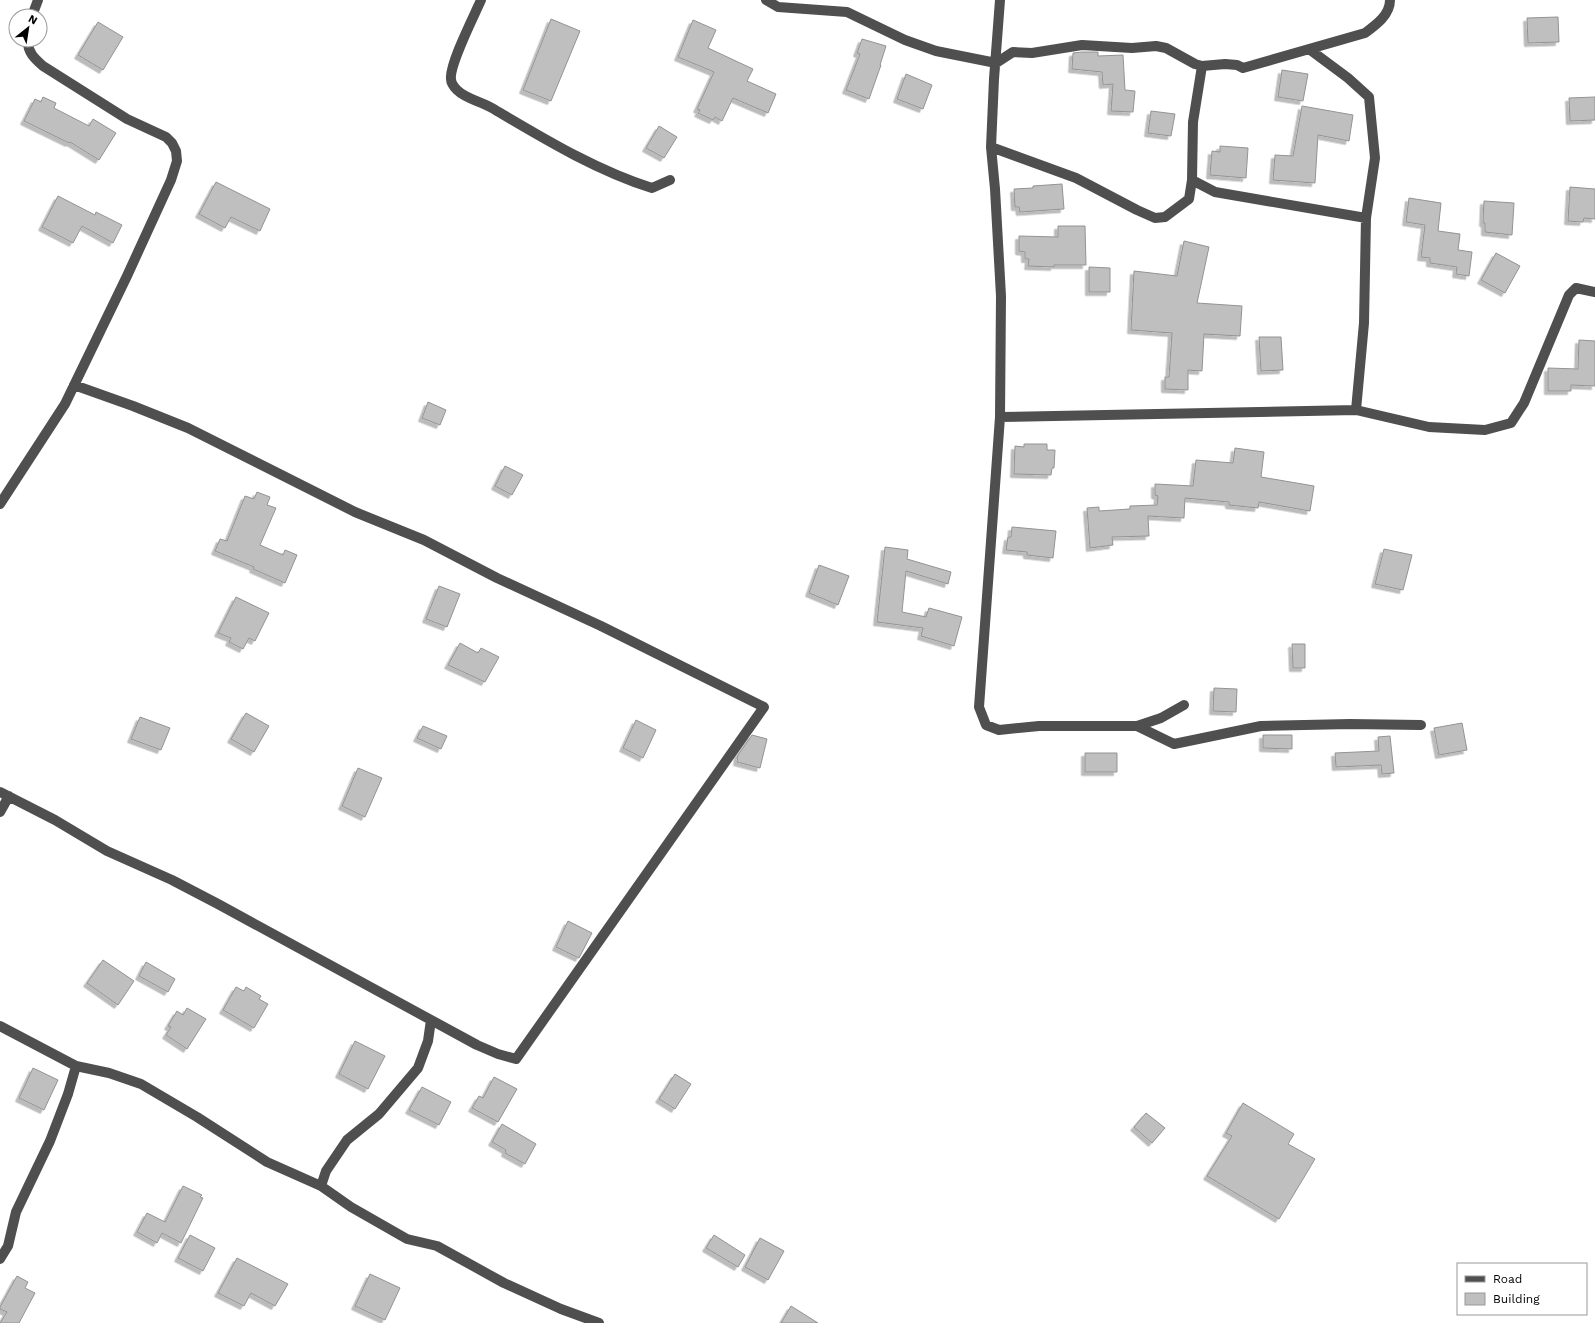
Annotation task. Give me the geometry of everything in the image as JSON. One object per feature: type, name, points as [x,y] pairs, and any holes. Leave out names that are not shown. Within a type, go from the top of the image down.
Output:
[{"type":"street","points":[[481,0],[452,67],[451,80],[456,89],[465,96],[488,106],[562,148],[628,180],[652,188],[670,180]]},
{"type":"street","points":[[766,0],[778,7],[847,12],[904,40],[936,51],[996,63],[1013,52],[1032,53],[1082,45],[1132,48],[1156,46],[1166,48],[1195,64],[1202,66],[1225,64],[1243,68],[1365,33],[1380,23],[1390,5],[1390,0]]},
{"type":"street","points":[[1000,0],[991,147],[1001,296],[1000,417],[979,707],[986,725],[999,730],[1039,726],[1137,726],[1161,718],[1184,705]]},
{"type":"street","points":[[0,504],[65,404],[127,276],[171,180],[177,161],[176,151],[172,143],[166,137],[127,119],[43,66],[32,56],[29,48]]},
{"type":"street","points":[[1309,49],[1348,78],[1369,97],[1375,158],[1366,218],[1364,323],[1356,410]]},
{"type":"street","points":[[991,147],[1076,178],[1155,218],[1165,217],[1189,199],[1192,180],[1193,122],[1202,66]]},
{"type":"street","points":[[1192,180],[1215,192],[1366,218]]},
{"type":"street","points":[[1000,417],[1356,410],[1429,427],[1485,430],[1511,423],[1524,403],[1569,295],[1576,288],[1595,292]]},
{"type":"street","points":[[0,812],[4,794],[55,820],[107,851],[172,880],[477,1045],[498,1054],[516,1059],[764,707],[601,626],[497,578],[424,540],[355,512],[188,428],[74,385]]},
{"type":"street","points":[[1137,726],[1174,744],[1261,726],[1350,724],[1421,725]]},
{"type":"street","points":[[321,1186],[326,1171],[347,1140],[379,1114],[418,1068],[428,1041],[431,1020]]},
{"type":"street","points":[[0,1026],[76,1066],[109,1073],[141,1084],[268,1162],[321,1186],[351,1207],[407,1239],[437,1246],[504,1283],[561,1309],[599,1323]]},
{"type":"street","points":[[0,1259],[8,1246],[16,1212],[50,1142],[68,1094],[76,1066]]},
{"type":"building","points":[[1558,17],[1559,42],[1528,43],[1527,18]]},
{"type":"building","points":[[551,19],[580,31],[551,101],[523,90]]},
{"type":"building","points":[[693,20],[716,30],[708,48],[753,69],[747,81],[776,94],[768,113],[733,98],[722,121],[715,117],[713,120],[698,113],[700,110],[697,109],[714,72],[678,57]]},
{"type":"building","points":[[98,22],[123,37],[103,70],[78,55]]},
{"type":"building","points":[[862,39],[886,46],[869,99],[846,90],[860,54],[857,53]]},
{"type":"building","points":[[1098,52],[1098,56],[1123,55],[1125,90],[1135,91],[1133,112],[1111,111],[1113,84],[1103,85],[1102,72],[1072,69],[1073,53]]},
{"type":"building","points":[[1282,70],[1308,74],[1303,101],[1278,97]]},
{"type":"building","points":[[906,74],[932,85],[923,109],[897,99]]},
{"type":"building","points":[[43,97],[56,103],[54,108],[89,126],[93,119],[116,133],[99,160],[70,142],[69,143],[24,121],[35,99],[41,102]]},
{"type":"building","points":[[1595,97],[1595,120],[1570,121],[1569,98]]},
{"type":"building","points":[[1302,106],[1353,115],[1349,141],[1318,135],[1315,183],[1273,180],[1275,155],[1293,156]]},
{"type":"building","points":[[1151,111],[1175,114],[1171,136],[1148,133]]},
{"type":"building","points":[[659,126],[677,137],[664,158],[646,148]]},
{"type":"building","points":[[1220,146],[1248,148],[1246,178],[1210,175],[1212,151],[1220,152]]},
{"type":"building","points":[[216,182],[270,209],[260,231],[231,217],[225,228],[199,214]]},
{"type":"building","points":[[1062,184],[1064,209],[1020,212],[1019,207],[1015,207],[1014,189]]},
{"type":"building","points":[[1570,187],[1595,189],[1595,219],[1584,218],[1583,222],[1568,221]]},
{"type":"building","points":[[58,196],[95,215],[96,212],[122,225],[113,243],[82,226],[73,243],[42,227]]},
{"type":"building","points":[[1409,198],[1441,203],[1438,231],[1460,234],[1458,250],[1472,252],[1469,276],[1456,274],[1457,267],[1430,263],[1430,258],[1421,257],[1425,225],[1406,222]]},
{"type":"building","points":[[1484,201],[1514,203],[1512,235],[1485,232],[1485,223],[1483,223]]},
{"type":"building","points":[[1058,226],[1085,226],[1086,265],[1054,265],[1054,267],[1028,266],[1029,259],[1025,259],[1025,252],[1019,251],[1019,236],[1058,237]]},
{"type":"building","points":[[1184,241],[1209,247],[1197,303],[1242,306],[1240,336],[1204,334],[1202,371],[1188,370],[1188,390],[1165,389],[1165,377],[1169,377],[1172,333],[1131,330],[1134,271],[1177,276]]},
{"type":"building","points":[[1496,253],[1520,266],[1505,293],[1481,280]]},
{"type":"building","points":[[1089,267],[1110,268],[1110,292],[1089,292]]},
{"type":"building","points":[[1259,337],[1281,337],[1283,370],[1261,371]]},
{"type":"building","points":[[1579,340],[1595,341],[1595,386],[1571,385],[1571,391],[1548,391],[1548,368],[1578,369]]},
{"type":"building","points":[[428,402],[446,410],[440,425],[422,418]]},
{"type":"building","points":[[1024,444],[1047,444],[1047,450],[1055,450],[1054,468],[1052,468],[1051,475],[1014,474],[1015,446],[1024,447]]},
{"type":"building","points":[[1235,448],[1264,452],[1261,477],[1314,486],[1310,511],[1259,502],[1258,508],[1229,505],[1229,502],[1185,498],[1184,518],[1148,516],[1149,536],[1112,537],[1113,545],[1090,548],[1087,508],[1099,507],[1099,511],[1130,509],[1130,506],[1157,505],[1158,496],[1155,495],[1155,484],[1193,486],[1196,460],[1233,463]]},
{"type":"building","points":[[505,466],[523,475],[512,495],[495,486]]},
{"type":"building","points":[[257,492],[270,497],[267,505],[276,508],[260,545],[283,555],[285,550],[297,555],[285,583],[253,569],[254,567],[215,551],[220,539],[227,541],[245,496],[254,499]]},
{"type":"building","points":[[1012,527],[1056,531],[1053,558],[1027,555],[1027,552],[1006,550],[1008,537],[1011,537]]},
{"type":"building","points":[[885,547],[908,550],[907,559],[951,572],[948,584],[906,571],[902,612],[926,617],[929,608],[962,617],[954,646],[921,636],[923,628],[877,622]]},
{"type":"building","points":[[1384,549],[1412,555],[1403,590],[1375,584]]},
{"type":"building","points":[[819,565],[849,576],[838,605],[809,593]]},
{"type":"building","points":[[439,586],[460,594],[447,627],[426,619]]},
{"type":"building","points":[[236,597],[269,613],[255,641],[249,638],[243,649],[229,642],[231,638],[218,633]]},
{"type":"building","points":[[460,643],[478,653],[481,648],[499,657],[485,682],[448,665]]},
{"type":"building","points":[[1292,644],[1305,644],[1305,668],[1293,668]]},
{"type":"building","points":[[1214,688],[1237,689],[1236,712],[1213,711]]},
{"type":"building","points":[[246,713],[269,726],[254,752],[231,739]]},
{"type":"building","points":[[140,717],[170,728],[161,750],[131,739]]},
{"type":"building","points":[[636,720],[656,730],[643,758],[623,748]]},
{"type":"building","points":[[1462,723],[1467,750],[1439,755],[1434,728]]},
{"type":"building","points":[[423,726],[447,736],[441,749],[417,738]]},
{"type":"building","points":[[752,735],[767,739],[760,768],[737,762],[738,755]]},
{"type":"building","points":[[1263,735],[1292,735],[1292,749],[1263,748]]},
{"type":"building","points":[[1390,736],[1394,773],[1382,774],[1381,765],[1336,767],[1335,753],[1379,751],[1378,737]]},
{"type":"building","points":[[1085,753],[1117,753],[1117,772],[1085,772]]},
{"type":"building","points":[[358,768],[382,778],[365,817],[342,806]]},
{"type":"building","points":[[568,921],[592,933],[579,958],[556,947]]},
{"type":"building","points":[[103,960],[134,981],[118,1005],[87,983]]},
{"type":"building","points":[[146,962],[175,979],[168,992],[139,976]]},
{"type":"building","points":[[236,987],[244,991],[246,987],[261,996],[259,999],[268,1004],[254,1028],[223,1010]]},
{"type":"building","points":[[187,1008],[206,1019],[187,1049],[166,1035],[171,1027],[168,1026],[177,1011],[183,1015]]},
{"type":"building","points":[[355,1041],[385,1056],[368,1089],[339,1074]]},
{"type":"building","points":[[33,1068],[58,1080],[44,1110],[19,1098]]},
{"type":"building","points":[[675,1074],[691,1084],[675,1109],[659,1099]]},
{"type":"building","points":[[494,1077],[517,1089],[498,1122],[472,1108],[479,1096],[483,1098]]},
{"type":"building","points":[[422,1087],[451,1102],[439,1125],[409,1110]]},
{"type":"building","points":[[1243,1103],[1294,1134],[1288,1144],[1315,1159],[1279,1219],[1207,1176],[1232,1136],[1226,1133]]},
{"type":"building","points":[[1146,1113],[1165,1128],[1152,1143],[1134,1127]]},
{"type":"building","points":[[502,1124],[536,1144],[525,1164],[505,1153],[506,1150],[492,1142]]},
{"type":"building","points":[[183,1186],[202,1195],[200,1197],[203,1198],[181,1243],[162,1233],[157,1243],[137,1232],[147,1213],[165,1222]]},
{"type":"building","points":[[190,1235],[215,1248],[203,1271],[178,1258]]},
{"type":"building","points":[[714,1235],[745,1255],[738,1267],[706,1248]]},
{"type":"building","points":[[760,1238],[784,1251],[768,1280],[745,1267]]},
{"type":"building","points":[[237,1258],[288,1284],[275,1306],[251,1293],[244,1306],[218,1293]]},
{"type":"building","points":[[370,1274],[400,1288],[385,1320],[355,1306]]},
{"type":"building","points":[[17,1276],[28,1282],[25,1288],[35,1293],[19,1323],[0,1323],[7,1312],[0,1309],[0,1307]]},
{"type":"building","points":[[791,1306],[818,1323],[781,1323]]}]
